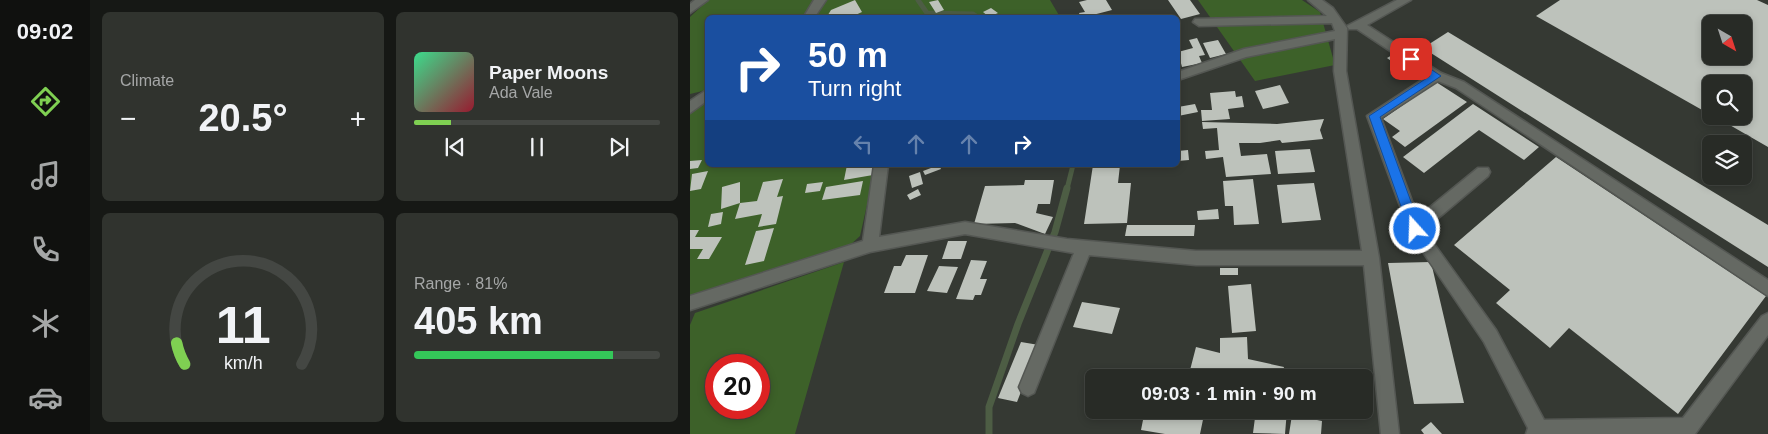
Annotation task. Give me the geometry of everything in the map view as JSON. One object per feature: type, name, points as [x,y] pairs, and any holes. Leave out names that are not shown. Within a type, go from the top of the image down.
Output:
[{"type":"street","points":[[690,10],[702,0]]},
{"type":"street","points":[[810,15],[820,0]]},
{"type":"street","points":[[1314,0],[1329,10],[1339,27],[1340,71],[1371,258],[1390,434]]},
{"type":"street","points":[[1199,22],[1339,27],[1359,25],[1405,0]]},
{"type":"street","points":[[1359,25],[1437,76],[1460,85],[1768,289]]},
{"type":"street","points":[[1180,75],[1244,53],[1339,27]]},
{"type":"street","points":[[1437,76],[1374,116],[1415,229],[1490,336],[1537,432],[1688,428],[1768,321]]},
{"type":"street","points":[[690,108],[705,96]]},
{"type":"street","points":[[870,245],[881,167]]},
{"type":"street","points":[[1415,229],[1482,172]]},
{"type":"street","points":[[690,303],[870,245],[965,228],[1067,246],[1196,258],[1371,258]]},
{"type":"street","points":[[1028,387],[1084,247]]},
{"type":"green space","points":[[708,0],[818,0],[805,15],[705,15],[705,90],[690,94],[690,17]]},
{"type":"green space","points":[[825,0],[1050,0],[1059,15],[817,15]]},
{"type":"green space","points":[[1198,0],[1302,0],[1320,12],[1335,65],[1255,81]]},
{"type":"green space","points":[[705,98],[705,167],[876,167],[860,236],[848,247],[690,298],[690,112]]},
{"type":"green space","points":[[844,262],[795,434],[690,434],[690,325],[695,313]]},
{"type":"building","points":[[855,0],[862,12],[856,15],[828,15],[831,10]]},
{"type":"building","points":[[938,0],[944,10],[936,13],[929,2]]},
{"type":"building","points":[[1106,0],[1112,10],[1093,15],[1080,15],[1079,13],[1085,12],[1079,2]]},
{"type":"building","points":[[1168,0],[1190,0],[1200,14],[1181,19]]},
{"type":"building","points":[[1560,0],[1757,0],[1768,5],[1768,147],[1752,138],[1752,135],[1747,135],[1730,125],[1752,125],[1752,75],[1702,75],[1702,110],[1536,16]]},
{"type":"building","points":[[991,8],[998,13],[987,15],[983,12]]},
{"type":"building","points":[[1448,32],[1768,225],[1768,267],[1423,48]]},
{"type":"building","points":[[1197,38],[1205,55],[1199,56],[1202,63],[1182,67],[1180,51],[1193,48],[1189,40]]},
{"type":"building","points":[[1218,40],[1226,54],[1210,58],[1203,43]]},
{"type":"building","points":[[1394,54],[1401,60],[1394,63],[1387,58]]},
{"type":"building","points":[[1436,82],[1467,102],[1405,147],[1392,137],[1400,131],[1383,119]]},
{"type":"building","points":[[1280,85],[1289,103],[1263,109],[1255,91]]},
{"type":"building","points":[[1235,91],[1236,97],[1242,96],[1244,107],[1228,109],[1230,119],[1202,121],[1201,110],[1212,110],[1210,93]]},
{"type":"building","points":[[1195,104],[1198,112],[1180,116],[1180,107]]},
{"type":"building","points":[[1473,104],[1539,147],[1524,160],[1479,130],[1424,173],[1403,157]]},
{"type":"building","points":[[1324,119],[1320,130],[1323,139],[1282,143],[1280,140],[1260,143],[1239,143],[1241,156],[1267,154],[1271,174],[1226,177],[1223,157],[1206,159],[1205,151],[1219,150],[1217,128],[1203,129],[1202,122],[1277,124]]},
{"type":"building","points":[[1310,149],[1315,172],[1278,174],[1275,151]]},
{"type":"building","points":[[1188,150],[1189,160],[1180,161],[1180,151]]},
{"type":"building","points":[[1556,157],[1766,296],[1678,414],[1569,328],[1550,348],[1496,303],[1510,290],[1454,245]]},
{"type":"building","points":[[702,160],[698,168],[690,169],[690,161]]},
{"type":"building","points":[[847,167],[874,167],[873,175],[844,180]]},
{"type":"building","points":[[934,167],[940,167],[941,169],[925,175],[923,171]]},
{"type":"building","points":[[1093,167],[1120,167],[1118,183],[1131,183],[1127,223],[1084,224]]},
{"type":"building","points":[[708,171],[701,189],[690,191],[692,174]]},
{"type":"building","points":[[920,172],[923,184],[912,188],[909,176]]},
{"type":"building","points":[[783,179],[777,197],[783,196],[776,224],[758,227],[762,214],[735,219],[740,203],[757,201],[763,182]]},
{"type":"building","points":[[1253,179],[1259,224],[1234,225],[1233,206],[1225,206],[1223,181]]},
{"type":"building","points":[[1025,180],[1054,180],[1050,204],[1038,204],[1036,213],[1053,217],[1045,234],[1015,223],[974,224],[985,186],[1024,185]]},
{"type":"building","points":[[863,181],[860,195],[822,200],[826,187]]},
{"type":"building","points":[[740,182],[740,203],[721,209],[722,187]]},
{"type":"building","points":[[823,182],[820,191],[805,193],[807,184]]},
{"type":"building","points":[[1314,183],[1321,220],[1282,223],[1277,185]]},
{"type":"building","points":[[918,189],[921,195],[910,200],[907,195]]},
{"type":"building","points":[[1218,209],[1219,219],[1198,220],[1197,211]]},
{"type":"building","points":[[723,212],[721,224],[708,227],[711,214]]},
{"type":"building","points":[[1127,225],[1195,225],[1194,236],[1125,236]]},
{"type":"building","points":[[774,228],[764,261],[745,265],[756,231]]},
{"type":"building","points":[[690,230],[699,230],[695,237],[722,237],[709,259],[697,259],[703,249],[690,249]]},
{"type":"building","points":[[948,241],[967,241],[961,259],[942,259]]},
{"type":"building","points":[[906,255],[928,255],[915,293],[884,293],[894,266],[901,266]]},
{"type":"building","points":[[971,260],[987,261],[980,279],[987,279],[981,295],[975,295],[973,300],[956,299]]},
{"type":"building","points":[[1431,262],[1464,403],[1414,404],[1388,263]]},
{"type":"building","points":[[939,266],[958,267],[947,293],[927,291]]},
{"type":"building","points":[[1220,268],[1238,268],[1238,275],[1220,275]]},
{"type":"building","points":[[1251,284],[1256,331],[1232,333],[1228,286]]},
{"type":"building","points":[[1082,302],[1120,308],[1112,334],[1073,327]]},
{"type":"building","points":[[1247,337],[1248,359],[1284,367],[1283,369],[1190,369],[1196,347],[1220,353],[1220,338]]},
{"type":"building","points":[[1021,342],[1039,345],[1017,402],[998,398]]},
{"type":"building","points":[[1143,419],[1203,419],[1200,434],[1165,434],[1141,430]]},
{"type":"building","points":[[1255,419],[1286,419],[1285,434],[1253,433]]},
{"type":"building","points":[[1291,419],[1322,421],[1321,434],[1289,434]]},
{"type":"building","points":[[1431,422],[1442,434],[1424,434],[1421,430]]},
{"type":"waterway","points":[[918,0],[927,13],[974,15]]},
{"type":"waterway","points":[[1067,189],[1072,167]]},
{"type":"waterway","points":[[989,434],[989,407],[1018,324],[1055,232],[1067,188]]},
{"type":"route","points":[[1411,59],[1437,76],[1374,116],[1415,229]]}]
